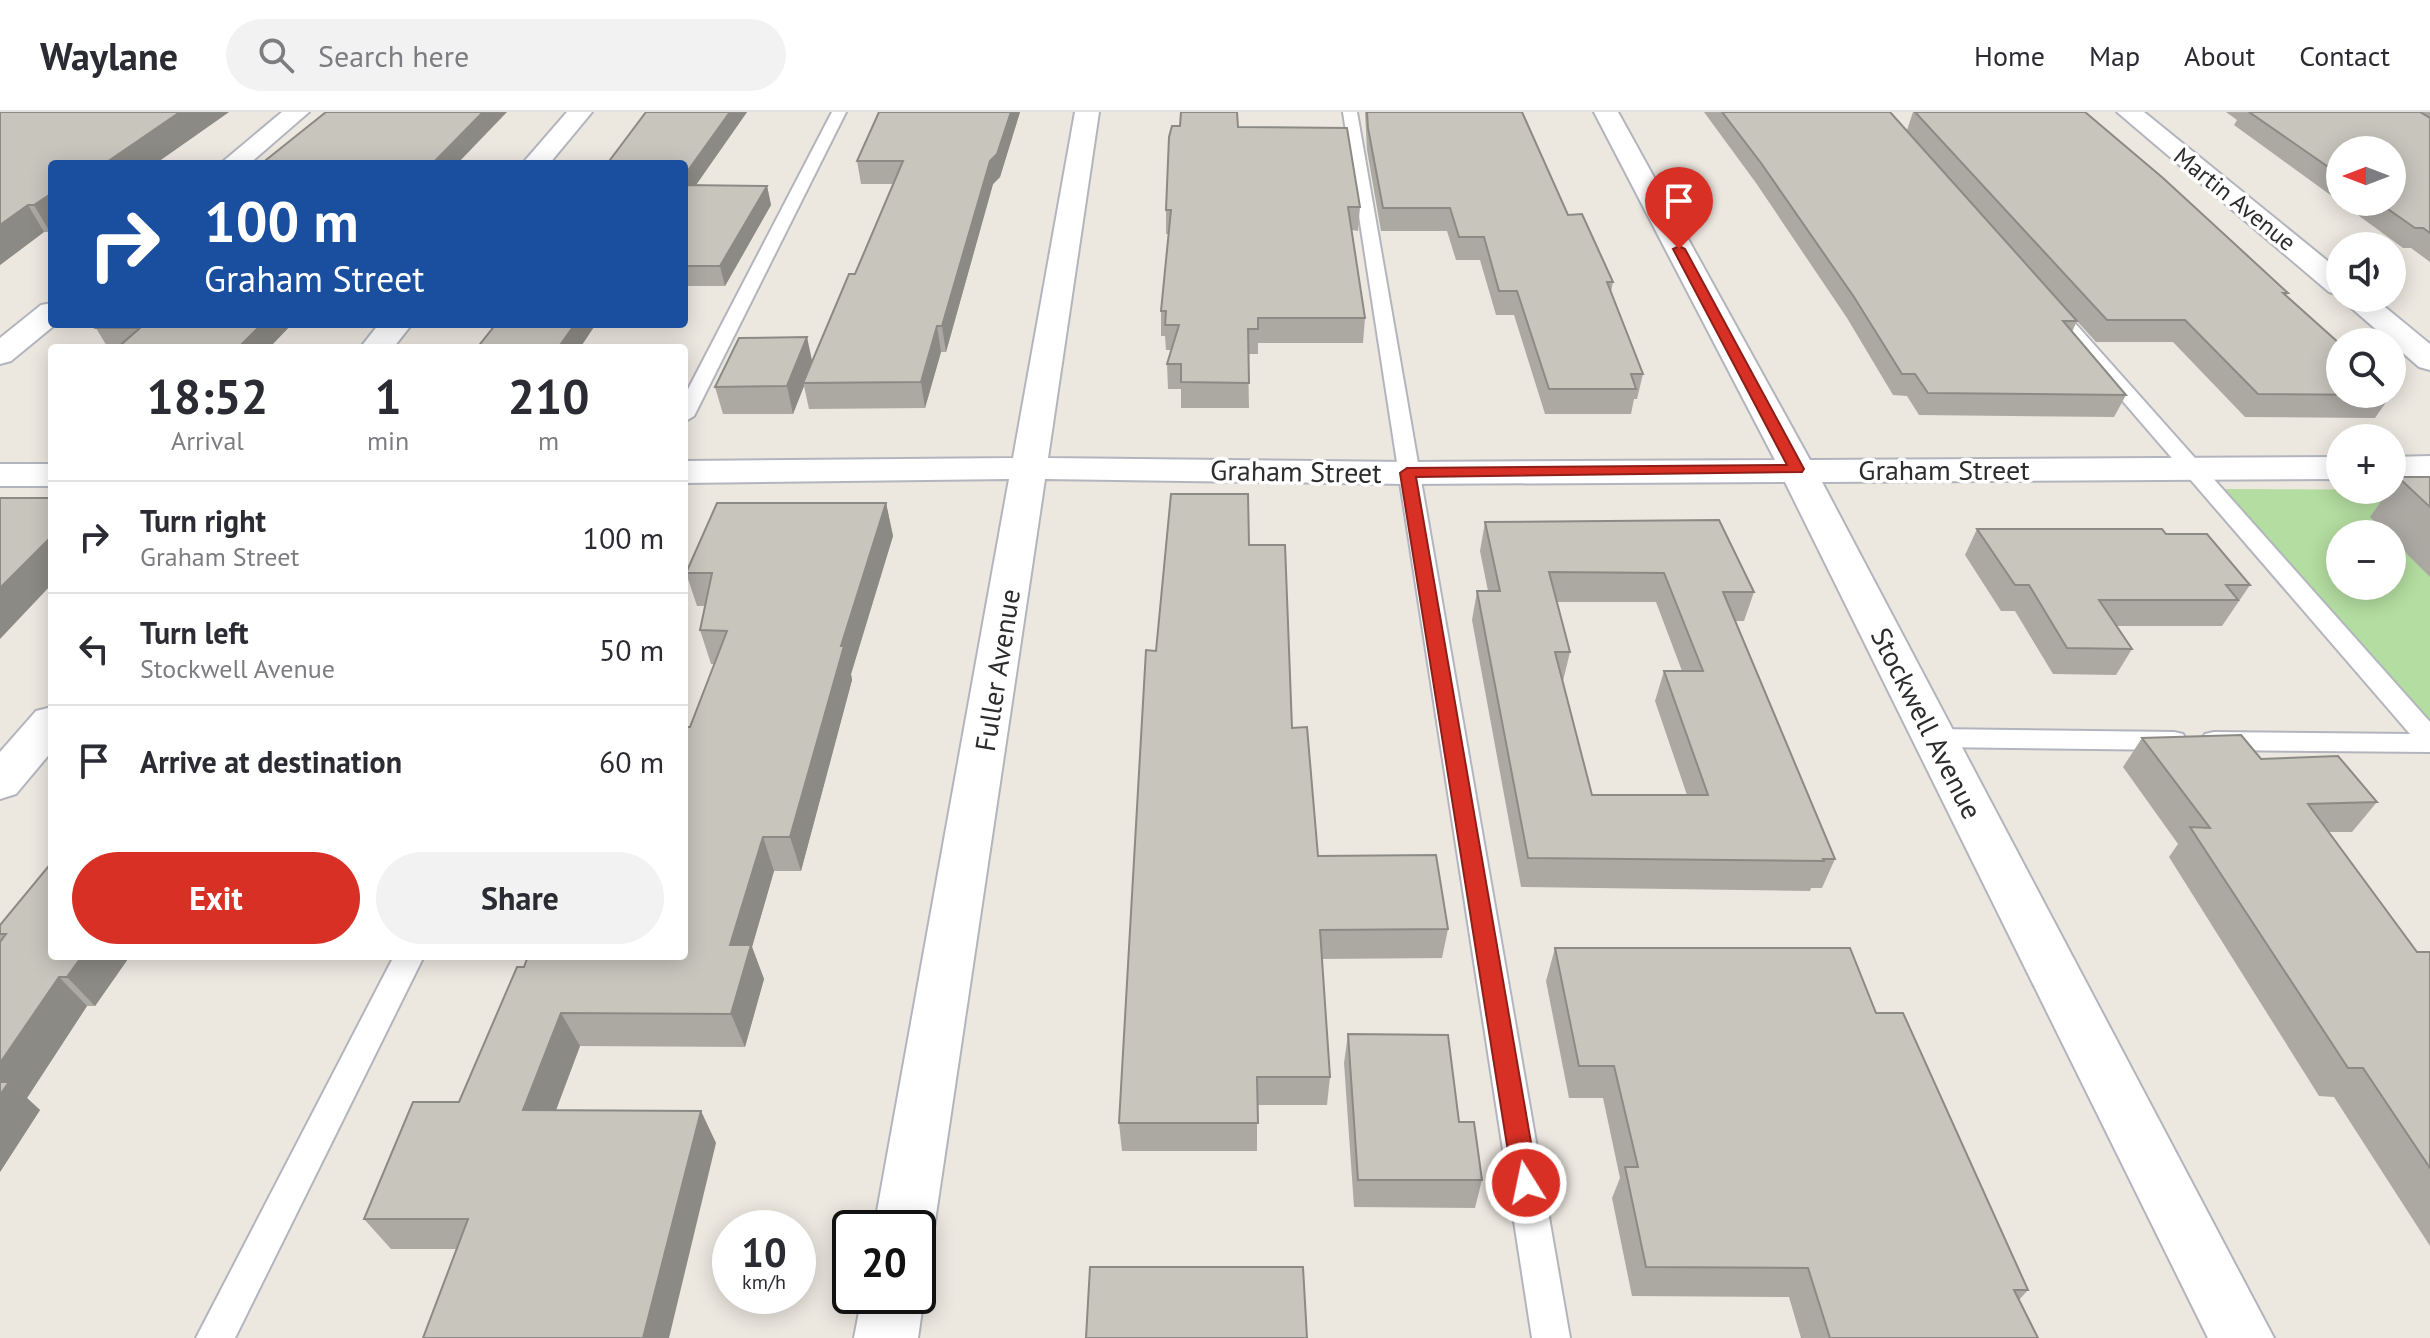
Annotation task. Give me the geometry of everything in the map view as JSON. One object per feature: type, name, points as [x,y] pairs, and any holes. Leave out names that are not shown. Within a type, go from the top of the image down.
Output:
[{"type":"street","points":[[238,160],[297,112]]},
{"type":"street","points":[[538,160],[580,112]]},
{"type":"street","name":"Fuller Avenue","points":[[907,1210],[1087,112]]},
{"type":"street","name":"Stockwell Avenue","points":[[1606,112],[1797,469],[2242,1338]]},
{"type":"street","name":"Martin Avenue","points":[[2129,112],[2326,274]]},
{"type":"street","points":[[2372,312],[2430,360]]},
{"type":"street","points":[[0,354],[48,315]]},
{"type":"street","points":[[379,344],[393,328]]},
{"type":"street","points":[[2406,468],[2430,467]]},
{"type":"street","name":"Graham Street","points":[[688,472],[1031,468],[1407,473],[2326,468]]},
{"type":"street","points":[[0,475],[48,475]]},
{"type":"street","points":[[0,782],[48,727]]},
{"type":"street","points":[[886,1338],[890,1314]]},
{"type":"lane","points":[[688,408],[839,112]]},
{"type":"lane","points":[[1350,112],[1551,1338]]},
{"type":"lane","points":[[2037,291],[2430,741]]},
{"type":"lane","points":[[1934,738],[2430,741]]},
{"type":"lane","points":[[215,1338],[407,960]]},
{"type":"green space","points":[[2221,489],[2326,490],[2326,504],[2406,504],[2406,490],[2430,490],[2430,725]]},
{"type":"building","points":[[0,112],[180,112],[110,160],[48,160],[48,196],[34,205],[28,205],[0,225]]},
{"type":"building","points":[[326,112],[483,112],[436,160],[266,160]]},
{"type":"building","points":[[646,112],[730,112],[688,170],[688,160],[610,160]]},
{"type":"building","points":[[879,112],[1011,112],[997,154],[990,161],[942,326],[937,326],[921,382],[803,383],[849,274],[855,274],[903,161],[857,161]]},
{"type":"building","points":[[1181,112],[1237,112],[1238,127],[1347,128],[1360,207],[1348,207],[1365,318],[1258,318],[1258,329],[1248,329],[1249,383],[1181,382],[1181,364],[1167,364],[1179,325],[1165,325],[1166,311],[1161,311],[1171,210],[1166,210],[1169,137],[1172,126],[1180,126]]},
{"type":"building","points":[[1367,112],[1522,112],[1568,215],[1582,214],[1613,282],[1607,282],[1643,374],[1631,374],[1636,389],[1549,389],[1517,291],[1499,291],[1484,237],[1459,237],[1450,208],[1383,208]]},
{"type":"building","points":[[1722,112],[1890,112],[2077,321],[2063,321],[2126,395],[1928,393],[1915,374],[1902,374],[1854,297]]},
{"type":"building","points":[[1915,112],[2085,112],[2163,178],[2326,331],[2326,395],[2258,394],[2185,320],[2107,320]]},
{"type":"building","points":[[2249,112],[2420,112],[2430,118],[2430,233],[2423,228],[2415,228],[2398,216],[2406,216],[2406,136],[2326,136],[2326,165]]},
{"type":"building","points":[[688,185],[767,186],[720,266],[688,266]]},
{"type":"building","points":[[140,328],[258,328],[242,344],[122,344]]},
{"type":"building","points":[[493,328],[572,328],[561,344],[480,344]]},
{"type":"building","points":[[807,337],[787,386],[715,387],[739,338]]},
{"type":"building","points":[[2406,477],[2430,477],[2430,507],[2406,484]]},
{"type":"building","points":[[1171,494],[1248,494],[1249,545],[1285,545],[1292,728],[1307,727],[1318,856],[1436,855],[1448,929],[1320,930],[1330,1077],[1257,1077],[1258,1123],[1119,1123],[1146,650],[1156,651]]},
{"type":"building","points":[[0,498],[48,498],[48,540],[0,588]]},
{"type":"building","points":[[717,503],[886,503],[841,646],[844,646],[790,837],[763,837],[730,945],[751,945],[731,1014],[561,1013],[523,1110],[701,1111],[643,1338],[423,1338],[468,1219],[364,1219],[413,1102],[459,1102],[517,967],[524,967],[527,960],[688,960],[688,727],[727,631],[700,630],[712,573],[688,573]]},
{"type":"building","points":[[1719,520],[1754,592],[1723,592],[1835,859],[1528,858],[1477,591],[1500,591],[1485,522]],"holes":[[[1549,572],[1664,573],[1703,671],[1664,671],[1708,795],[1592,795],[1555,652],[1570,652]]]},
{"type":"building","points":[[1977,529],[2162,529],[2166,534],[2207,534],[2250,585],[2226,585],[2238,600],[2099,600],[2132,649],[2067,648],[2029,585],[2015,585]]},
{"type":"building","points":[[2241,735],[2261,759],[2338,756],[2377,802],[2308,804],[2417,952],[2430,952],[2430,1168],[2363,1068],[2348,1068],[2190,827],[2210,828],[2142,738]]},
{"type":"building","points":[[48,867],[48,960],[79,960],[67,977],[59,977],[0,1063],[0,942],[6,934],[0,934],[0,925]]},
{"type":"building","points":[[1555,948],[1850,948],[1876,1013],[1903,1013],[2028,1290],[2014,1290],[2038,1338],[1830,1338],[1808,1268],[1646,1267],[1625,1167],[1638,1167],[1614,1066],[1579,1066]]},
{"type":"building","points":[[1348,1034],[1448,1035],[1459,1122],[1474,1122],[1482,1180],[1358,1180]]},
{"type":"building","points":[[0,1082],[9,1082],[0,1095]]},
{"type":"building","points":[[1090,1267],[1303,1267],[1307,1338],[1086,1338]]},
{"type":"route","points":[[1526,1183],[1407,473],[1797,469],[1679,249]]}]
